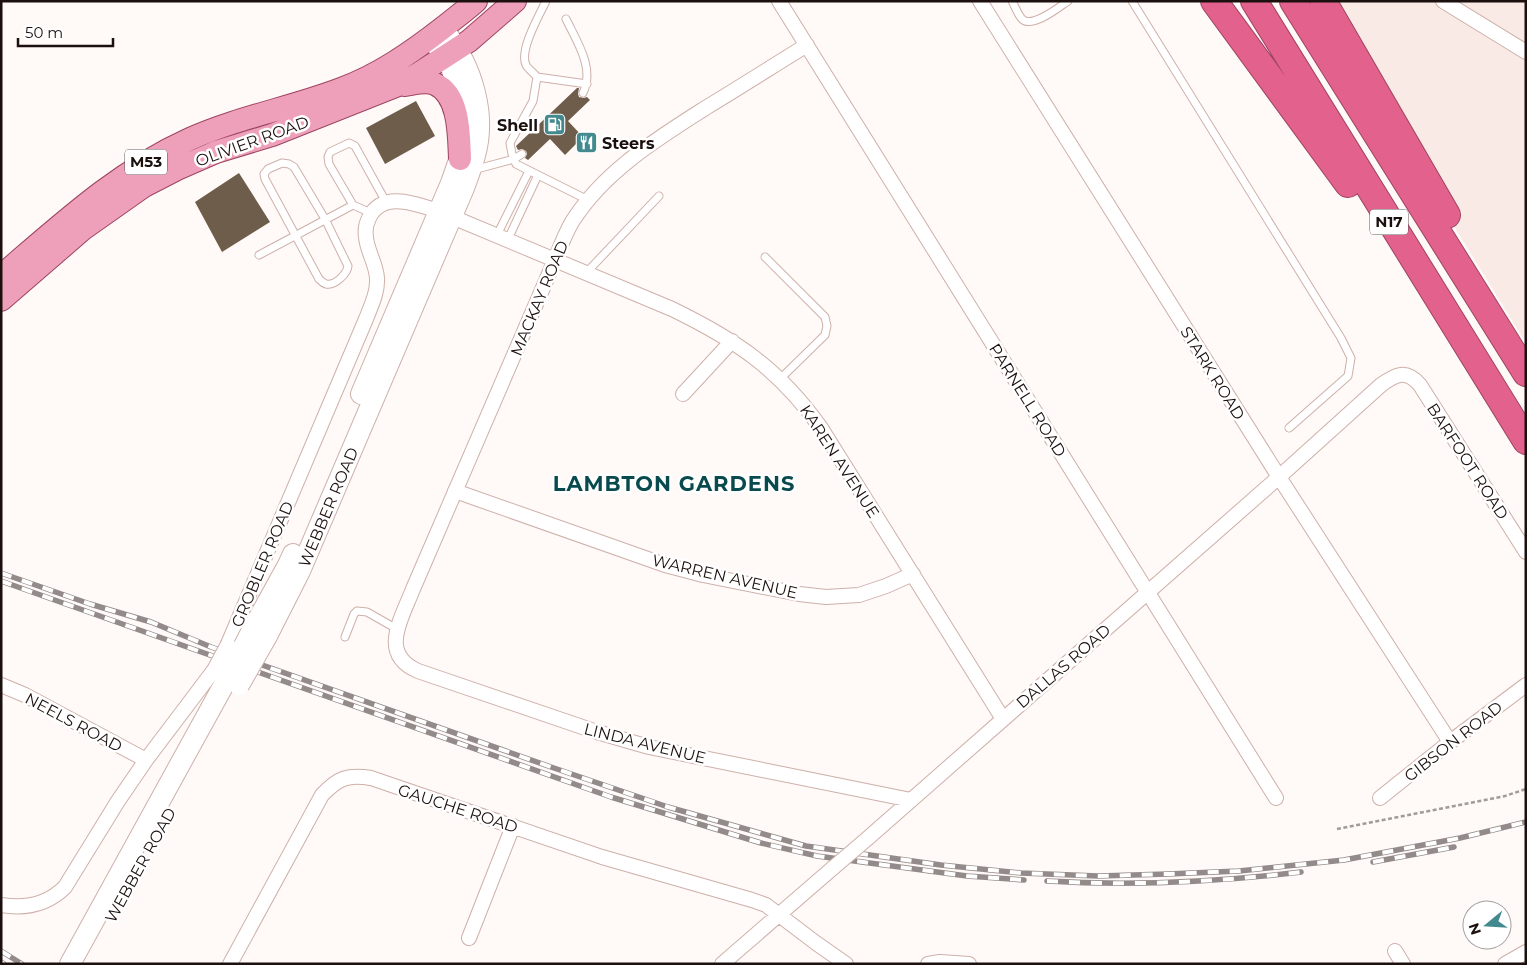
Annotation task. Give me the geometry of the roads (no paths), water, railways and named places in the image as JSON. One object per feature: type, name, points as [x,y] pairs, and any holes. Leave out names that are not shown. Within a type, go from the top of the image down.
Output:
[{"type":"highway","points":[[1214,1],[1371,214],[1416,265]]},
{"type":"highway","name":"N17","points":[[1254,1],[1526,441]]},
{"type":"highway","name":"N17","points":[[1293,1],[1526,373]]},
{"type":"highway","points":[[1323,1],[1526,356]]},
{"type":"main road","name":"OLIVIER ROAD","points":[[1,276],[90,200],[126,174],[158,155],[223,125],[341,89],[370,77],[400,59],[476,1]]},
{"type":"main road","name":"OLIVIER ROAD","points":[[1,300],[83,228],[153,182],[216,152],[272,135],[398,85],[469,41],[516,1]]},
{"type":"main road","name":"WEBBER ROAD","points":[[80,960],[227,678],[259,634],[445,214],[451,183],[465,165],[464,112],[451,67],[450,53],[437,32]]},
{"type":"main road","points":[[398,85],[435,84],[448,97],[457,119],[465,165]]},
{"type":"street","name":"PARNELL ROAD","points":[[779,1],[1276,798]]},
{"type":"street","name":"STARK ROAD","points":[[980,1],[1279,477],[1450,742]]},
{"type":"street","points":[[1443,1],[1526,52]]},
{"type":"street","name":"MACKAY ROAD","points":[[395,648],[397,629],[556,260],[562,241],[572,222],[588,200],[626,162],[674,128],[807,45]]},
{"type":"street","points":[[371,213],[386,202],[411,203],[445,214]]},
{"type":"street","name":"GROBLER ROAD","points":[[1,905],[20,907],[45,902],[65,887],[118,801],[146,760],[227,678],[228,644],[375,295],[377,278],[365,236],[371,213]]},
{"type":"street","name":"KAREN AVENUE","points":[[445,214],[672,309],[707,326],[759,360],[780,379],[821,428],[1003,719]]},
{"type":"street","points":[[683,394],[732,342]]},
{"type":"street","name":"DALLAS ROAD","points":[[722,964],[868,838],[1381,386],[1395,376],[1406,375]]},
{"type":"street","name":"BARFOOT ROAD","points":[[1406,375],[1420,385],[1526,552]]},
{"type":"street","name":"WARREN AVENUE","points":[[455,491],[665,565],[799,594],[826,597],[859,595],[913,574]]},
{"type":"street","name":"LINDA AVENUE","points":[[395,648],[401,660],[418,671],[597,732],[689,756],[910,800]]},
{"type":"street","name":"NEELS ROAD","points":[[1,685],[25,695],[146,760]]},
{"type":"street","name":"GIBSON ROAD","points":[[1380,798],[1526,685]]},
{"type":"street","name":"GAUCHE ROAD","points":[[230,964],[322,795],[336,782],[360,776],[371,778],[602,857],[766,905],[846,964]]},
{"type":"street","points":[[469,938],[513,826]]},
{"type":"street","points":[[1395,951],[1403,964]]},
{"type":"street","points":[[1505,964],[1526,952]]},
{"type":"street","points":[[928,964],[940,962],[968,964]]},
{"type":"lane","points":[[546,1],[526,47],[524,57],[526,65],[537,77],[586,84]]},
{"type":"lane","points":[[1012,1],[1022,19],[1028,22],[1035,22],[1068,1]]},
{"type":"lane","points":[[1132,1],[1331,321],[1352,358],[1348,376],[1289,428]]},
{"type":"lane","points":[[566,19],[587,65],[586,84],[583,93]]},
{"type":"lane","points":[[537,77],[532,101],[510,144],[514,160],[516,164],[588,200]]},
{"type":"lane","points":[[371,213],[353,205],[329,164],[328,157],[330,152],[348,143],[355,146],[386,202]]},
{"type":"lane","points":[[465,165],[514,160],[522,154]]},
{"type":"lane","points":[[282,163],[294,167],[325,219],[348,266],[347,272],[330,284],[324,284],[319,279],[265,179],[264,174],[268,169],[282,163]]},
{"type":"lane","points":[[502,237],[529,171]]},
{"type":"lane","points":[[502,237],[538,175]]},
{"type":"lane","points":[[586,273],[659,196]]},
{"type":"lane","points":[[259,255],[353,205]]},
{"type":"lane","points":[[765,257],[825,317],[827,326],[825,334],[780,379]]},
{"type":"lane","points":[[345,637],[354,614],[358,611],[367,612],[397,629]]},
{"type":"railway","points":[[1,573],[90,604],[151,622],[211,647],[668,807],[806,846],[941,865],[1021,873],[1098,876],[1168,874],[1239,871],[1344,860],[1460,838],[1526,822]]},
{"type":"railway","points":[[1,581],[611,797],[761,843],[817,856],[967,876],[1024,880]]},
{"type":"railway","points":[[1373,862],[1454,847]]},
{"type":"railway","points":[[1047,881],[1110,883],[1174,882],[1301,872]]},
{"type":"railway","points":[[1,951],[22,964]]},
{"type":"place","name":"Shell","points":[[554,125]]},
{"type":"place","name":"Steers","points":[[586,143]]},
{"type":"district","name":"LAMBTON GARDENS","points":[[674,484]]}]
